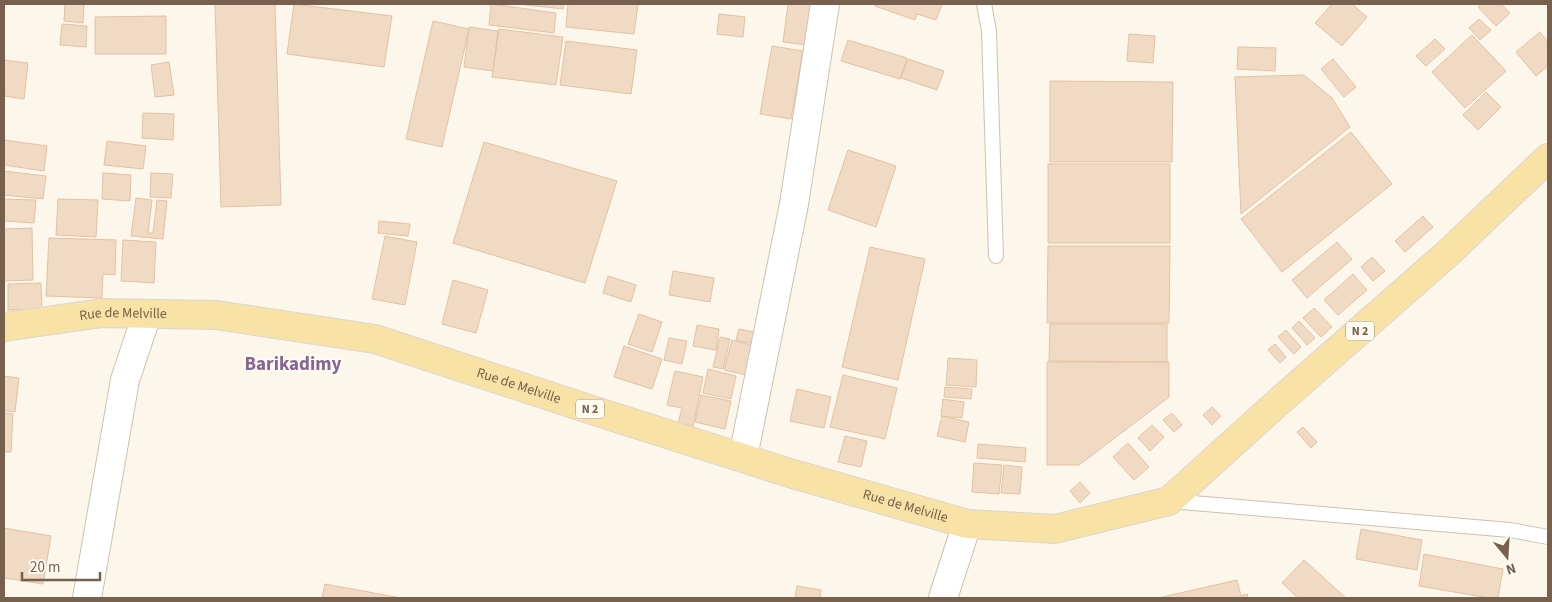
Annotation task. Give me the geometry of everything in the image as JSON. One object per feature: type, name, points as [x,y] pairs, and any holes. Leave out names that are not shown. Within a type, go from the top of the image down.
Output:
[{"type":"main road","name":"N 2","points":[[1169,501],[1447,254],[1548,158]]},
{"type":"main road","name":"Rue de Melville","points":[[4,327],[102,313],[216,315],[374,339],[802,476],[967,524],[1055,529],[1169,501]]},
{"type":"street","points":[[743,457],[794,204],[825,4]]},
{"type":"street","points":[[87,598],[126,380],[147,314]]},
{"type":"street","points":[[943,598],[967,524]]},
{"type":"lane","points":[[984,4],[989,31],[996,256]]},
{"type":"lane","points":[[1169,501],[1510,530],[1548,538]]},
{"type":"building","points":[[65,4],[84,4],[83,23],[64,21]]},
{"type":"building","points":[[215,4],[275,4],[281,205],[221,207]]},
{"type":"building","points":[[294,4],[392,16],[384,67],[287,54]]},
{"type":"building","points":[[491,4],[556,13],[554,33],[489,25]]},
{"type":"building","points":[[517,4],[564,4],[563,9]]},
{"type":"building","points":[[568,4],[638,4],[634,34],[566,27]]},
{"type":"building","points":[[788,4],[820,4],[815,46],[783,42]]},
{"type":"building","points":[[876,4],[942,4],[936,20],[917,14],[915,20],[875,6]]},
{"type":"building","points":[[1332,4],[1352,4],[1367,17],[1342,46],[1315,23]]},
{"type":"building","points":[[1481,4],[1501,4],[1510,13],[1496,26],[1478,7]]},
{"type":"building","points":[[719,14],[745,17],[743,37],[717,34]]},
{"type":"building","points":[[166,16],[166,54],[95,54],[95,17]]},
{"type":"building","points":[[1479,19],[1491,30],[1480,40],[1469,28]]},
{"type":"building","points":[[433,21],[469,29],[442,147],[406,139]]},
{"type":"building","points":[[62,24],[87,26],[86,47],[60,45]]},
{"type":"building","points":[[469,27],[498,31],[493,71],[464,67]]},
{"type":"building","points":[[499,29],[563,37],[556,85],[492,77]]},
{"type":"building","points":[[1540,32],[1548,42],[1548,66],[1536,76],[1516,52]]},
{"type":"building","points":[[1129,34],[1155,36],[1153,63],[1127,61]]},
{"type":"building","points":[[1472,35],[1506,71],[1465,108],[1432,72]]},
{"type":"building","points":[[1435,39],[1445,49],[1426,66],[1416,56]]},
{"type":"building","points":[[848,40],[907,58],[900,79],[841,61]]},
{"type":"building","points":[[566,41],[637,50],[631,94],[560,85]]},
{"type":"building","points":[[772,46],[803,51],[791,119],[760,114]]},
{"type":"building","points":[[1238,47],[1276,48],[1275,71],[1237,69]]},
{"type":"building","points":[[908,59],[944,71],[937,90],[901,78]]},
{"type":"building","points":[[1333,59],[1356,87],[1344,97],[1321,69]]},
{"type":"building","points":[[4,60],[28,63],[24,99],[4,96]]},
{"type":"building","points":[[169,62],[174,95],[155,97],[151,65]]},
{"type":"building","points":[[1304,75],[1332,98],[1350,127],[1241,214],[1235,77]]},
{"type":"building","points":[[1050,81],[1173,82],[1172,162],[1050,162]]},
{"type":"building","points":[[1486,92],[1501,107],[1478,130],[1463,115]]},
{"type":"building","points":[[143,113],[174,114],[173,140],[142,138]]},
{"type":"building","points":[[1351,132],[1392,184],[1282,272],[1241,219]]},
{"type":"building","points":[[4,140],[47,146],[44,171],[4,165]]},
{"type":"building","points":[[107,141],[146,146],[143,169],[104,165]]},
{"type":"building","points":[[484,142],[617,181],[585,283],[453,243]]},
{"type":"building","points":[[848,150],[896,166],[876,227],[828,210]]},
{"type":"building","points":[[1048,164],[1170,164],[1170,243],[1048,243]]},
{"type":"building","points":[[4,171],[46,176],[43,199],[4,195]]},
{"type":"building","points":[[103,173],[131,175],[130,201],[102,199]]},
{"type":"building","points":[[151,173],[173,174],[171,198],[150,197]]},
{"type":"building","points":[[136,198],[152,200],[148,233],[153,233],[157,200],[167,201],[163,239],[131,236]]},
{"type":"building","points":[[4,199],[36,200],[34,223],[4,221]]},
{"type":"building","points":[[58,199],[98,200],[96,237],[56,235]]},
{"type":"building","points":[[1423,216],[1433,227],[1405,252],[1395,241]]},
{"type":"building","points":[[379,221],[410,224],[408,236],[378,233]]},
{"type":"building","points":[[32,228],[33,280],[4,281],[4,229]]},
{"type":"building","points":[[385,236],[417,242],[405,305],[372,299]]},
{"type":"building","points":[[49,238],[116,240],[115,275],[103,274],[102,298],[46,296]]},
{"type":"building","points":[[123,240],[156,242],[154,283],[121,281]]},
{"type":"building","points":[[1337,242],[1352,259],[1307,298],[1292,280]]},
{"type":"building","points":[[1048,246],[1170,246],[1169,323],[1047,323]]},
{"type":"building","points":[[870,247],[925,259],[898,380],[842,367]]},
{"type":"building","points":[[1372,257],[1385,271],[1373,281],[1361,267]]},
{"type":"building","points":[[673,271],[714,278],[710,302],[669,295]]},
{"type":"building","points":[[1353,274],[1367,290],[1338,315],[1324,300]]},
{"type":"building","points":[[608,276],[636,285],[631,302],[603,293]]},
{"type":"building","points":[[453,280],[488,290],[476,333],[442,324]]},
{"type":"building","points":[[41,283],[42,309],[8,310],[8,284]]},
{"type":"building","points":[[1314,308],[1332,327],[1321,337],[1303,318]]},
{"type":"building","points":[[639,314],[662,322],[652,352],[628,344]]},
{"type":"building","points":[[1299,321],[1315,338],[1307,345],[1292,328]]},
{"type":"building","points":[[1050,324],[1167,324],[1167,362],[1049,361]]},
{"type":"building","points":[[697,325],[719,329],[716,350],[693,346]]},
{"type":"building","points":[[739,329],[760,333],[758,345],[736,340]]},
{"type":"building","points":[[1286,330],[1301,347],[1294,354],[1278,337]]},
{"type":"building","points":[[720,337],[730,339],[723,369],[713,367]]},
{"type":"building","points":[[669,338],[687,341],[682,364],[664,360]]},
{"type":"building","points":[[732,340],[762,348],[755,377],[724,370]]},
{"type":"building","points":[[1275,344],[1286,357],[1280,363],[1268,350]]},
{"type":"building","points":[[624,346],[662,359],[652,389],[614,377]]},
{"type":"building","points":[[948,358],[977,360],[976,387],[946,385]]},
{"type":"building","points":[[1047,362],[1169,362],[1169,397],[1079,465],[1047,465]]},
{"type":"building","points":[[708,369],[736,376],[731,399],[703,393]]},
{"type":"building","points":[[675,371],[703,377],[693,426],[678,423],[682,408],[667,405]]},
{"type":"building","points":[[843,375],[897,388],[885,439],[830,427]]},
{"type":"building","points":[[4,376],[19,378],[15,412],[4,411]]},
{"type":"building","points":[[945,387],[972,389],[971,399],[944,397]]},
{"type":"building","points":[[797,389],[831,397],[824,428],[790,421]]},
{"type":"building","points":[[701,395],[731,401],[725,429],[695,422]]},
{"type":"building","points":[[943,399],[964,402],[962,418],[941,416]]},
{"type":"building","points":[[1212,407],[1221,416],[1212,425],[1203,415]]},
{"type":"building","points":[[4,413],[13,414],[11,452],[4,452]]},
{"type":"building","points":[[1172,413],[1182,425],[1174,432],[1163,420]]},
{"type":"building","points":[[942,416],[969,422],[965,442],[937,436]]},
{"type":"building","points":[[1152,425],[1164,437],[1150,451],[1138,438]]},
{"type":"building","points":[[1303,427],[1317,442],[1311,448],[1297,432]]},
{"type":"building","points":[[845,436],[867,441],[861,467],[838,462]]},
{"type":"building","points":[[1128,443],[1149,467],[1134,480],[1113,457]]},
{"type":"building","points":[[978,444],[1026,448],[1025,462],[977,458]]},
{"type":"building","points":[[974,463],[1002,465],[999,494],[972,492]]},
{"type":"building","points":[[1004,465],[1022,467],[1020,494],[1001,493]]},
{"type":"building","points":[[1080,482],[1090,493],[1080,503],[1070,491]]},
{"type":"building","points":[[4,528],[51,536],[43,584],[4,578]]},
{"type":"building","points":[[1361,529],[1422,540],[1417,570],[1356,559]]},
{"type":"building","points":[[1424,554],[1503,569],[1498,598],[1419,586]]},
{"type":"building","points":[[1304,560],[1346,598],[1298,598],[1282,583]]},
{"type":"building","points":[[1237,580],[1241,596],[1247,594],[1248,598],[1158,598]]},
{"type":"building","points":[[325,584],[401,598],[322,598]]},
{"type":"building","points":[[797,586],[821,590],[820,598],[795,598]]},
{"type":"district","name":"Barikadimy","points":[[293,364]]}]
